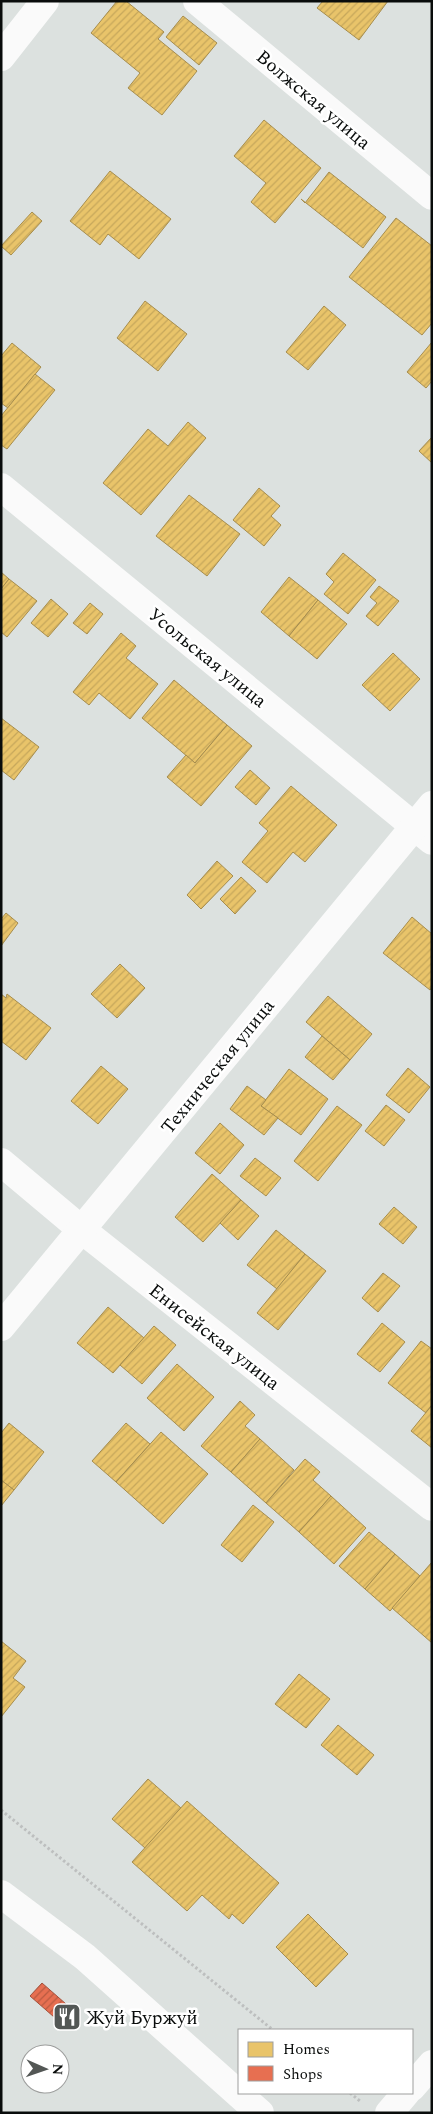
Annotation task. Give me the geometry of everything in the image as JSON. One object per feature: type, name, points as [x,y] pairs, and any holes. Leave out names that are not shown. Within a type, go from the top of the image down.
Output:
[{"type":"street","points":[[1,57],[45,1]]},
{"type":"street","name":"Волжская улица","points":[[196,1],[432,196]]},
{"type":"street","name":"Усольская улица","points":[[1,487],[423,834]]},
{"type":"street","name":"Техническая улица","points":[[1,1327],[82,1230],[423,834],[432,805]]},
{"type":"street","name":"Енисейская улица","points":[[1,1162],[82,1230],[432,1507]]},
{"type":"street","points":[[1,1894],[84,1957],[238,2094]]},
{"type":"street","points":[[413,2086],[432,2064]]},
{"type":"street","points":[[239,2094],[260,2113]]},
{"type":"street","points":[[389,2113],[405,2094]]},
{"type":"path","points":[[1,1810],[272,2029]]},
{"type":"building: Homes","points":[[117,1],[126,1],[164,32],[158,39],[197,71],[162,115],[128,88],[140,73],[91,33]]},
{"type":"building: Homes","points":[[323,1],[388,1],[359,40],[317,8]]},
{"type":"building: Homes","points":[[183,16],[217,43],[199,65],[166,37]]},
{"type":"building: Homes","points":[[264,120],[321,168],[275,223],[251,202],[266,183],[234,156]]},
{"type":"building: Homes","points":[[110,171],[171,219],[139,259],[108,234],[100,245],[70,221]]},
{"type":"building: Homes","points":[[329,172],[386,217],[363,248],[305,202]]},
{"type":"building: Homes","points":[[32,212],[42,221],[11,255],[1,246]]},
{"type":"building: Homes","points":[[396,218],[432,246],[432,323],[422,335],[349,277]]},
{"type":"building: Homes","points":[[145,301],[187,334],[158,371],[117,338]]},
{"type":"building: Homes","points":[[324,306],[346,325],[308,370],[286,352]]},
{"type":"building: Homes","points":[[432,342],[432,381],[426,388],[407,372]]},
{"type":"building: Homes","points":[[12,343],[41,367],[8,408],[1,403],[1,356]]},
{"type":"building: Homes","points":[[35,374],[55,390],[7,449],[1,445],[1,416]]},
{"type":"building: Homes","points":[[188,422],[206,438],[141,515],[103,483],[148,429],[168,446]]},
{"type":"building: Homes","points":[[432,437],[432,463],[419,451]]},
{"type":"building: Homes","points":[[259,488],[280,506],[271,516],[281,525],[264,546],[233,520]]},
{"type":"building: Homes","points":[[189,495],[240,534],[207,576],[156,536]]},
{"type":"building: Homes","points":[[343,553],[376,580],[348,614],[324,594],[334,582],[326,574]]},
{"type":"building: Homes","points":[[1,572],[9,579],[1,589]]},
{"type":"building: Homes","points":[[289,577],[318,600],[289,636],[261,612]]},
{"type":"building: Homes","points":[[9,579],[37,601],[7,637],[1,632],[1,589]]},
{"type":"building: Homes","points":[[379,586],[399,601],[378,626],[366,616],[377,603],[370,597]]},
{"type":"building: Homes","points":[[51,599],[68,614],[48,637],[31,623]]},
{"type":"building: Homes","points":[[318,600],[347,624],[317,659],[289,636]]},
{"type":"building: Homes","points":[[90,603],[103,614],[87,634],[73,623]]},
{"type":"building: Homes","points":[[121,633],[136,646],[126,658],[158,684],[130,719],[99,693],[89,705],[73,692]]},
{"type":"building: Homes","points":[[393,653],[420,679],[390,711],[362,685]]},
{"type":"building: Homes","points":[[174,680],[227,725],[195,763],[142,718]]},
{"type":"building: Homes","points":[[1,718],[39,747],[14,780],[1,770]]},
{"type":"building: Homes","points":[[227,725],[252,746],[201,806],[167,777],[186,755],[195,763]]},
{"type":"building: Homes","points":[[250,770],[270,788],[256,805],[235,787]]},
{"type":"building: Homes","points":[[291,786],[337,825],[305,862],[293,852],[267,883],[242,862],[268,831],[259,823]]},
{"type":"building: Homes","points":[[217,861],[233,876],[201,909],[187,895]]},
{"type":"building: Homes","points":[[241,877],[256,891],[235,914],[220,899]]},
{"type":"building: Homes","points":[[6,913],[18,923],[1,946],[1,919]]},
{"type":"building: Homes","points":[[412,917],[432,934],[432,987],[430,990],[383,953]]},
{"type":"building: Homes","points":[[120,964],[145,988],[117,1018],[91,994]]},
{"type":"building: Homes","points":[[1,994],[6,998],[7,994],[51,1028],[26,1060],[1,1041]]},
{"type":"building: Homes","points":[[328,996],[372,1034],[350,1060],[306,1022]]},
{"type":"building: Homes","points":[[322,1036],[350,1060],[333,1080],[305,1057]]},
{"type":"building: Homes","points":[[101,1066],[128,1089],[98,1124],[71,1101]]},
{"type":"building: Homes","points":[[408,1068],[430,1087],[409,1113],[386,1095]]},
{"type":"building: Homes","points":[[289,1069],[328,1099],[301,1135],[261,1106]]},
{"type":"building: Homes","points":[[247,1086],[266,1100],[261,1106],[278,1118],[264,1135],[230,1109]]},
{"type":"building: Homes","points":[[386,1105],[405,1120],[384,1146],[365,1131]]},
{"type":"building: Homes","points":[[337,1106],[362,1125],[318,1181],[294,1161]]},
{"type":"building: Homes","points":[[220,1123],[244,1145],[220,1174],[195,1153]]},
{"type":"building: Homes","points":[[255,1158],[281,1178],[266,1196],[240,1176]]},
{"type":"building: Homes","points":[[212,1174],[241,1200],[203,1242],[175,1217]]},
{"type":"building: Homes","points":[[241,1200],[259,1216],[238,1240],[220,1223]]},
{"type":"building: Homes","points":[[394,1207],[417,1227],[403,1244],[379,1224]]},
{"type":"building: Homes","points":[[276,1230],[305,1254],[277,1289],[247,1265]]},
{"type":"building: Homes","points":[[305,1254],[326,1271],[278,1330],[257,1313]]},
{"type":"building: Homes","points":[[383,1273],[400,1286],[378,1312],[362,1298]]},
{"type":"building: Homes","points":[[108,1307],[144,1338],[113,1373],[77,1343]]},
{"type":"building: Homes","points":[[382,1323],[405,1342],[380,1372],[357,1354]]},
{"type":"building: Homes","points":[[154,1326],[176,1345],[142,1384],[120,1365]]},
{"type":"building: Homes","points":[[421,1341],[432,1349],[432,1405],[426,1413],[388,1383]]},
{"type":"building: Homes","points":[[177,1364],[214,1397],[184,1431],[147,1398]]},
{"type":"building: Homes","points":[[240,1401],[255,1415],[245,1426],[260,1439],[231,1472],[201,1446]]},
{"type":"building: Homes","points":[[432,1405],[432,1448],[411,1431]]},
{"type":"building: Homes","points":[[9,1423],[44,1452],[14,1490],[1,1480],[1,1433]]},
{"type":"building: Homes","points":[[126,1423],[150,1444],[116,1482],[92,1461]]},
{"type":"building: Homes","points":[[161,1432],[208,1474],[163,1524],[116,1482]]},
{"type":"building: Homes","points":[[260,1439],[294,1470],[266,1503],[231,1472]]},
{"type":"building: Homes","points":[[305,1459],[320,1472],[313,1480],[331,1496],[299,1532],[266,1503]]},
{"type":"building: Homes","points":[[1,1480],[14,1490],[1,1506]]},
{"type":"building: Homes","points":[[331,1496],[366,1528],[334,1564],[299,1532]]},
{"type":"building: Homes","points":[[253,1505],[274,1522],[242,1562],[221,1545]]},
{"type":"building: Homes","points":[[369,1532],[395,1554],[365,1589],[339,1566]]},
{"type":"building: Homes","points":[[395,1554],[420,1576],[390,1611],[365,1589]]},
{"type":"building: Homes","points":[[432,1562],[432,1643],[392,1608]]},
{"type":"building: Homes","points":[[1,1641],[26,1661],[13,1678],[25,1687],[1,1717]]},
{"type":"building: Homes","points":[[299,1674],[330,1699],[306,1728],[275,1704]]},
{"type":"building: Homes","points":[[338,1725],[374,1755],[357,1775],[321,1745]]},
{"type":"building: Homes","points":[[148,1779],[181,1808],[145,1848],[112,1819]]},
{"type":"building: Homes","points":[[187,1801],[279,1883],[243,1924],[232,1914],[229,1919],[202,1895],[187,1911],[132,1862]]},
{"type":"building: Homes","points":[[308,1914],[348,1954],[316,1987],[276,1947]]},
{"type":"building: Shops","points":[[42,1983],[74,2011],[62,2024],[30,1996]]},
{"type":"place","name":"Жуй Буржуй","points":[[67,2017]]}]
